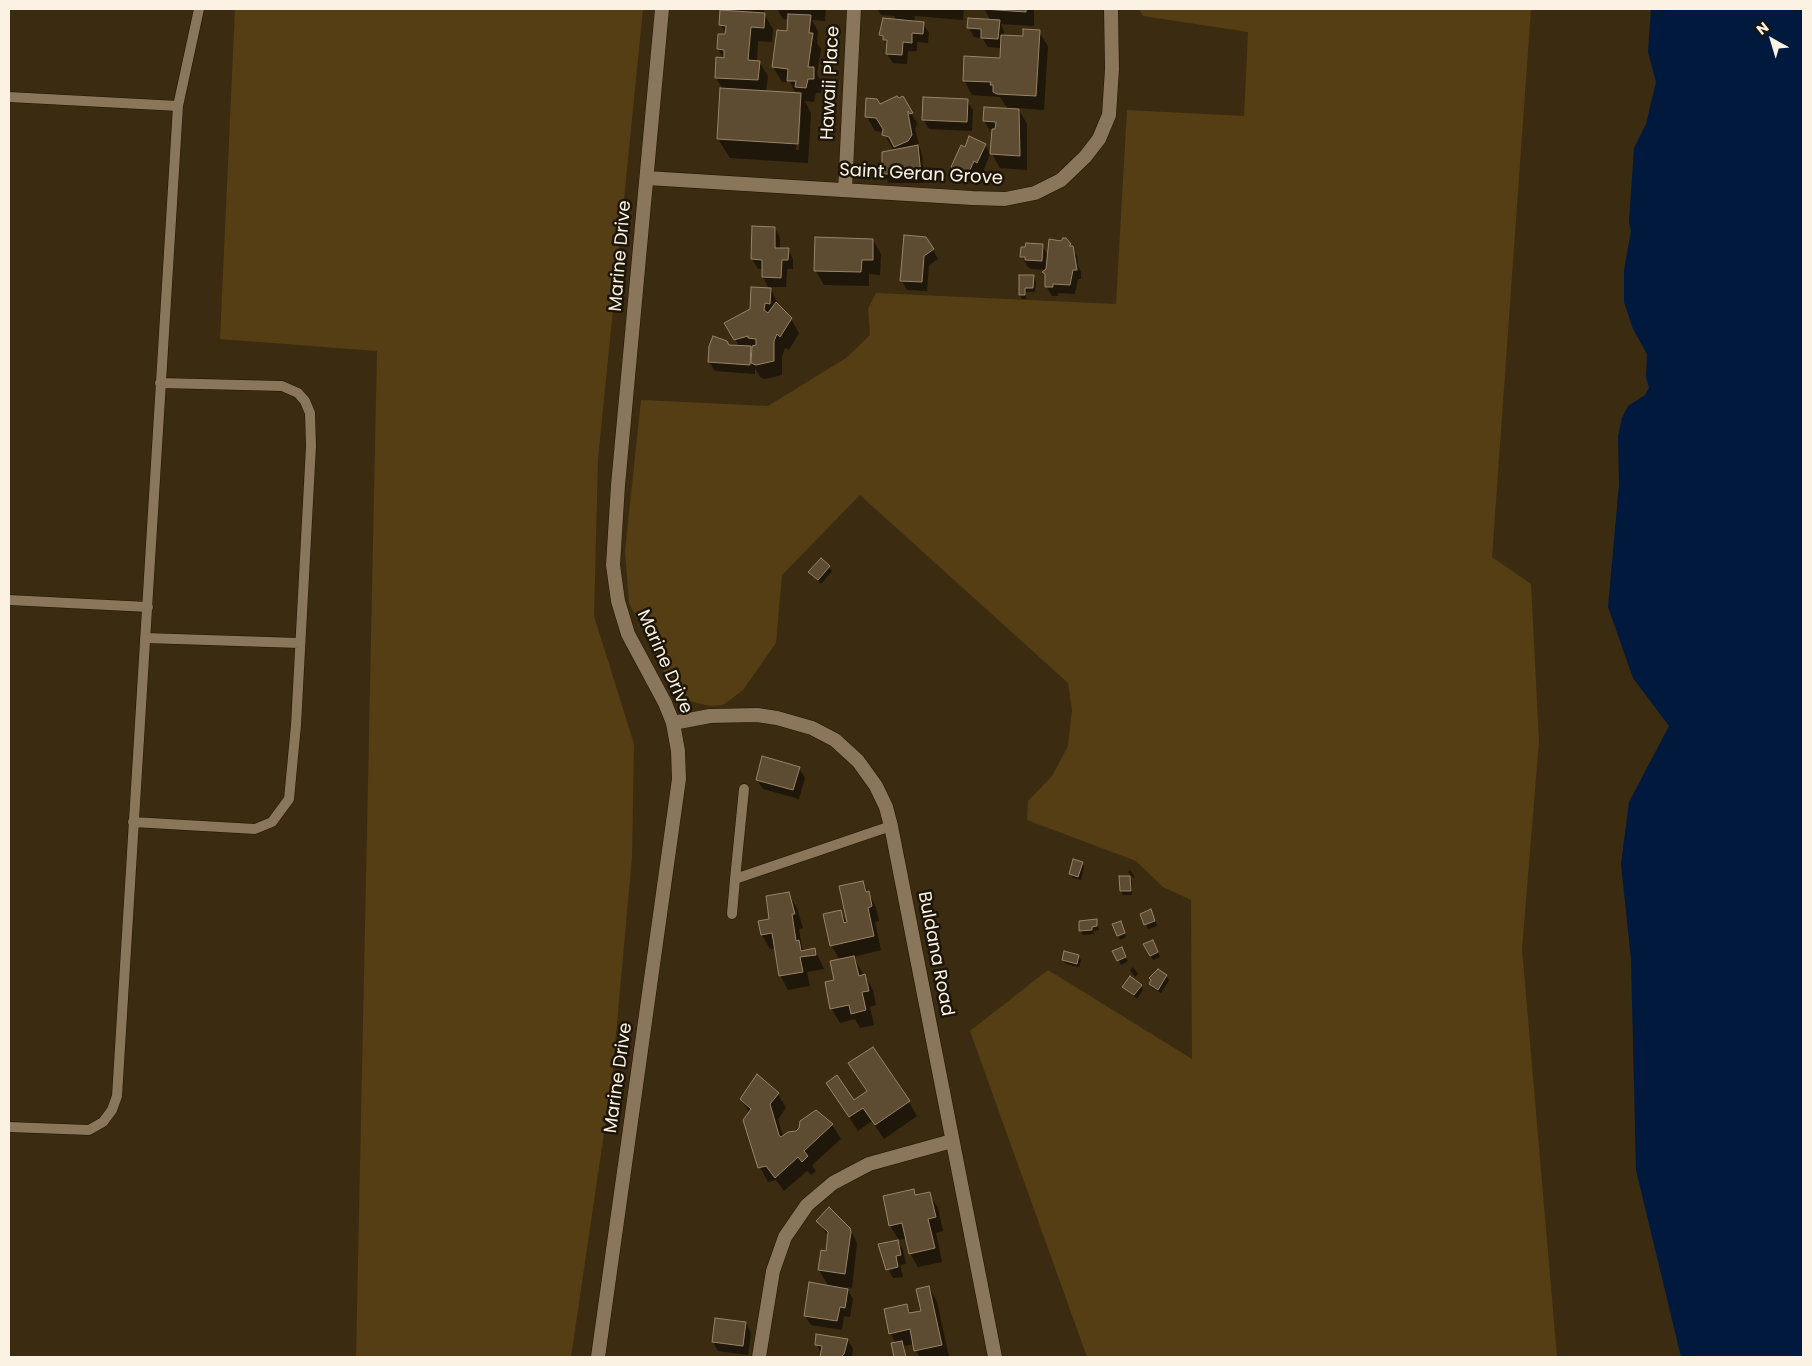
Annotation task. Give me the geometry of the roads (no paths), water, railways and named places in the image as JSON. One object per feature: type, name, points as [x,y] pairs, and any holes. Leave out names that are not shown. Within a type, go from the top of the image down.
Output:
[{"type":"street","name":"Marine Drive","points":[[598,1357],[679,779],[678,751],[673,723],[665,703],[628,634],[618,600],[613,565],[618,485],[662,9]]},
{"type":"street","name":"Hawaii Place","points":[[844,190],[854,9]]},
{"type":"street","name":"Saint Geran Grove","points":[[647,178],[1005,199],[1035,193],[1061,180],[1085,158],[1099,139],[1109,115],[1112,69],[1111,9]]},
{"type":"street","name":"Buldana Road","points":[[673,723],[686,719],[737,715],[777,718],[812,728],[835,740],[858,761],[876,786],[886,807],[891,826],[995,1357]]},
{"type":"street","points":[[759,1357],[773,1271],[785,1237],[806,1205],[833,1183],[869,1164],[952,1141]]},
{"type":"lane","points":[[9,1127],[89,1130],[103,1122],[112,1110],[117,1096],[178,106],[199,9]]},
{"type":"lane","points":[[9,97],[178,106]]},
{"type":"lane","points":[[133,822],[255,829],[272,822],[289,800],[296,726],[311,446],[310,413],[305,401],[298,392],[282,386],[160,383]]},
{"type":"lane","points":[[9,600],[148,607]]},
{"type":"lane","points":[[145,638],[299,643]]},
{"type":"lane","points":[[732,914],[744,789]]},
{"type":"lane","points":[[735,878],[891,826]]},
{"type":"water","points":[[1651,9],[1803,9],[1803,1357],[1681,1357],[1636,1170],[1631,959],[1621,864],[1629,802],[1669,726],[1633,678],[1608,607],[1619,484],[1618,436],[1622,418],[1628,406],[1645,395],[1649,388],[1646,377],[1647,354],[1633,329],[1624,302],[1624,270],[1631,231],[1629,222],[1634,148],[1646,124],[1656,82],[1648,52]]}]
